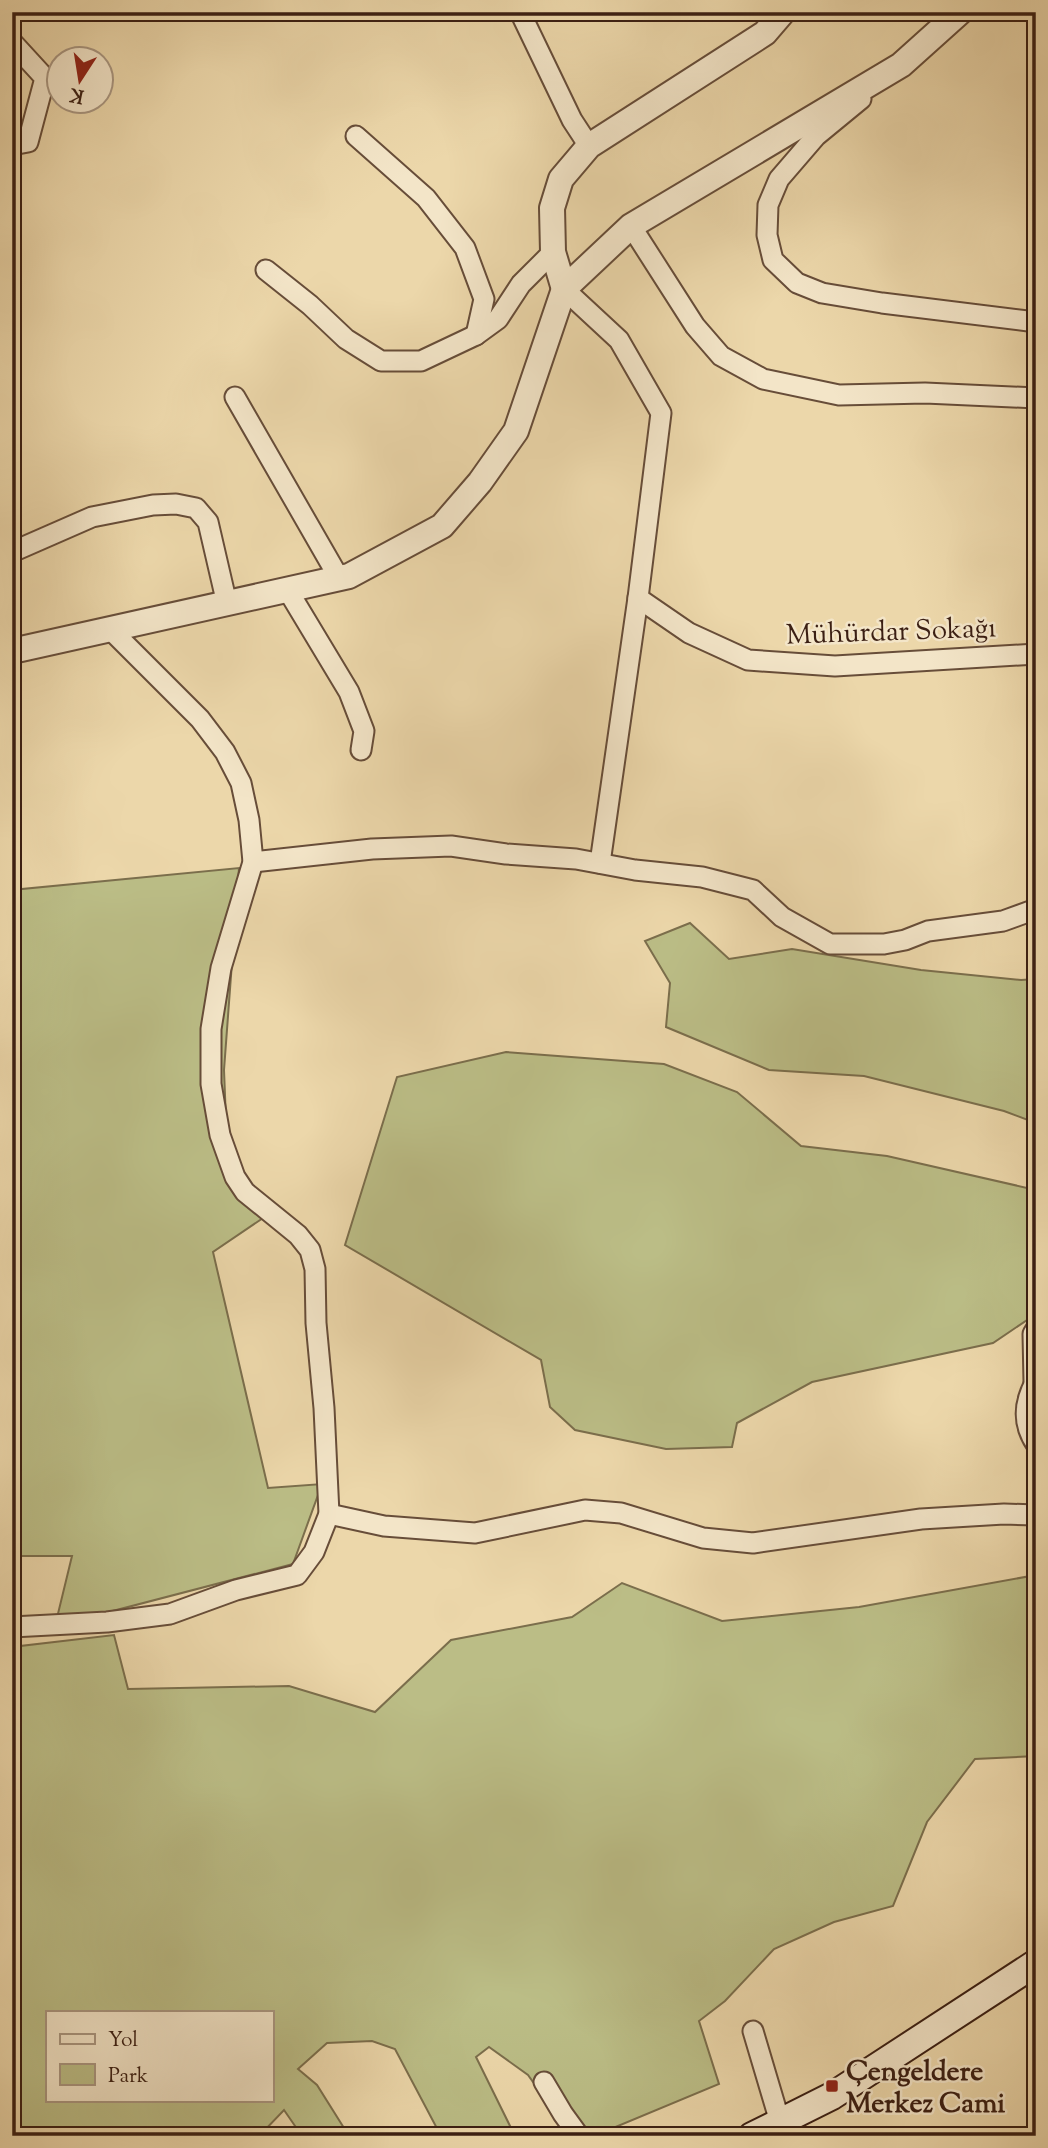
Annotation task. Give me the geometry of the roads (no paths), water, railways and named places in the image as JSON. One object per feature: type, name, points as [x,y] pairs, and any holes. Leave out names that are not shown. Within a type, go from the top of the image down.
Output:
[{"type":"main road","points":[[752,2136],[783,2129],[1036,1963]]},
{"type":"street","points":[[520,12],[566,109],[589,146]]},
{"type":"street","points":[[600,863],[661,413],[619,340],[564,289],[553,251],[552,208],[561,179],[589,146],[765,33],[783,12]]},
{"type":"street","points":[[960,12],[816,136],[779,180],[768,205],[767,235],[773,260],[797,283],[822,293],[1036,323]]},
{"type":"street","points":[[12,42],[45,79],[28,142],[12,145]]},
{"type":"street","points":[[12,651],[349,576],[442,526],[480,482],[516,431],[564,289],[631,226],[901,65]]},
{"type":"street","points":[[356,136],[426,198],[465,248],[484,299],[476,335]]},
{"type":"street","points":[[631,226],[704,336],[721,356],[763,379],[839,395],[925,393],[1036,398]]},
{"type":"street","points":[[266,270],[310,304],[346,339],[381,361],[421,361],[476,335],[498,319],[521,284],[553,251]]},
{"type":"street","points":[[235,397],[339,578]]},
{"type":"street","points":[[12,552],[92,517],[153,505],[176,504],[196,508],[208,522],[227,604]]},
{"type":"street","points":[[287,589],[349,692],[364,731],[361,750]]},
{"type":"street","name":"Mühürdar Sokağı","points":[[638,598],[689,634],[748,660],[835,666],[1036,654]]},
{"type":"street","points":[[12,1627],[107,1622],[170,1614],[236,1590],[297,1575],[314,1552],[330,1514],[316,1323],[315,1269],[310,1250],[298,1235],[245,1192],[234,1177],[220,1135],[211,1084],[211,1029],[221,968],[253,862],[249,820],[240,783],[225,752],[200,719],[109,628]]},
{"type":"street","points":[[253,862],[372,849],[451,846],[506,854],[576,859],[702,877],[753,890],[782,917],[830,944],[884,944],[905,940],[928,931],[1003,921],[1036,909]]},
{"type":"street","points":[[1036,1329],[1033,1334],[1035,1381],[1024,1419],[1036,1444]]},
{"type":"street","points":[[330,1514],[384,1526],[475,1533],[585,1510],[621,1513],[703,1538],[753,1544],[921,1519],[1004,1514],[1036,1515]]},
{"type":"street","points":[[753,2031],[783,2129]]},
{"type":"street","points":[[544,2082],[579,2136]]},
{"type":"place","name":"Çengeldere Merkez Cami","points":[[832,2086]]}]
